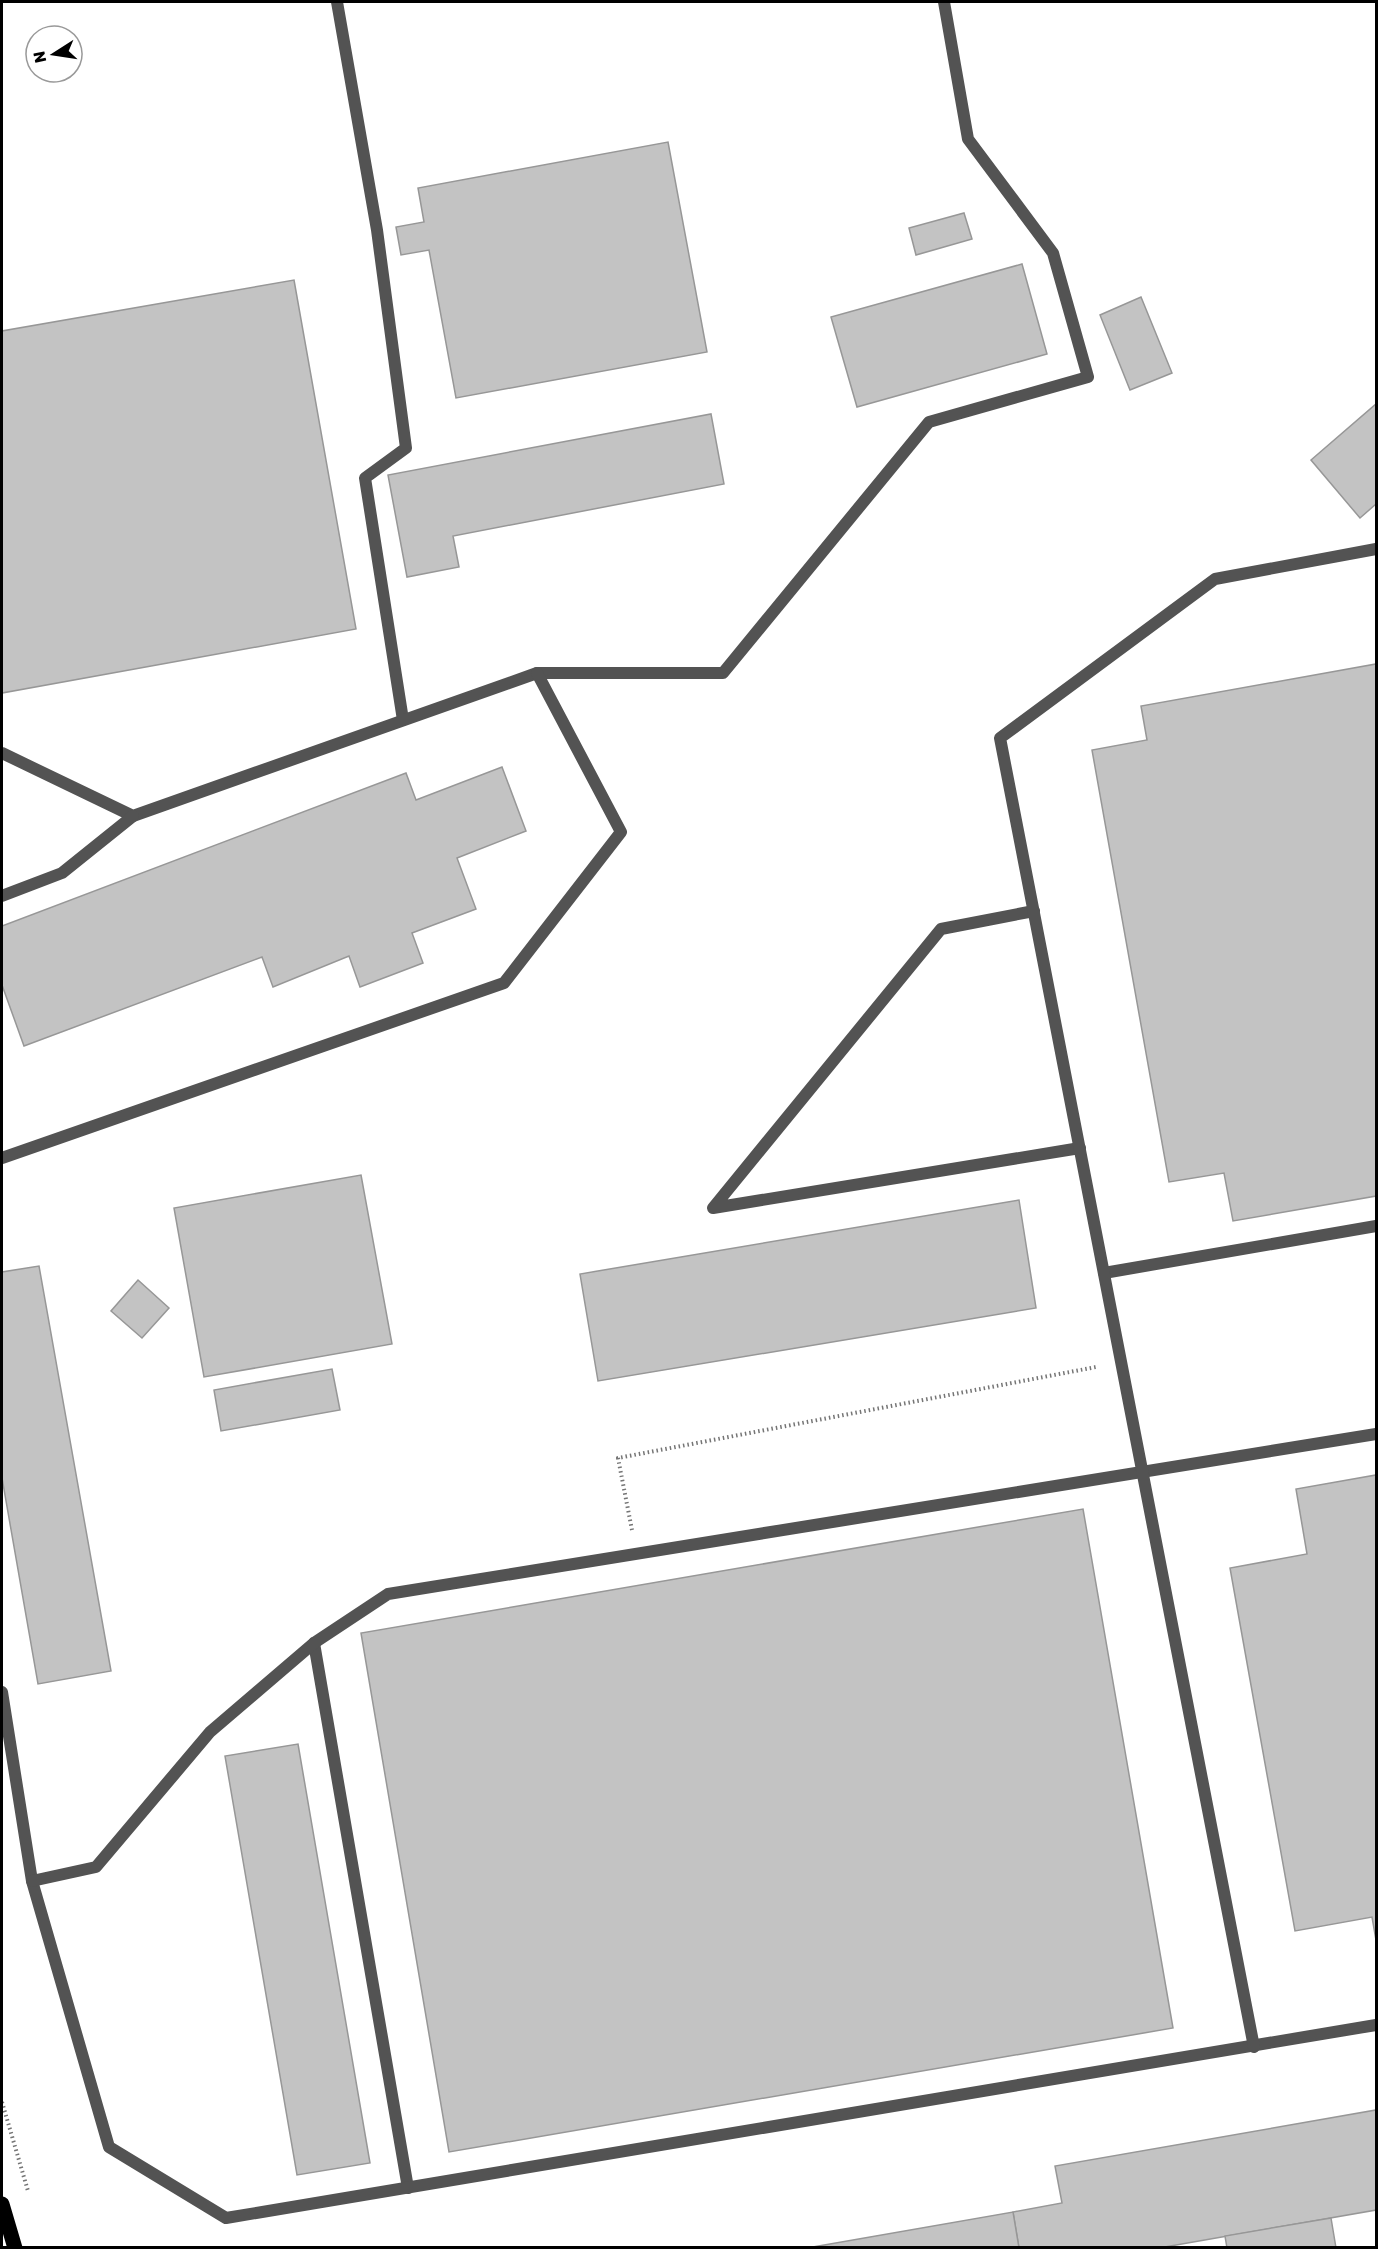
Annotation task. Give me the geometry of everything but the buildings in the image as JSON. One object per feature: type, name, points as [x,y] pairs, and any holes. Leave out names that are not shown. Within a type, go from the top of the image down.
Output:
[{"type":"main road","points":[[2,2204],[15,2247]]},
{"type":"lane","points":[[338,2],[377,230],[406,448],[365,478],[403,720]]},
{"type":"lane","points":[[2,896],[62,873],[133,816],[537,673],[723,673],[929,422],[1088,377],[1053,253],[968,139],[944,2]]},
{"type":"lane","points":[[1254,2047],[1000,738],[1215,579],[1377,549]]},
{"type":"lane","points":[[2,1158],[504,983],[621,832],[537,673]]},
{"type":"lane","points":[[2,753],[133,816]]},
{"type":"lane","points":[[1034,910],[941,929],[713,1208],[1080,1148]]},
{"type":"lane","points":[[1104,1273],[1377,1226]]},
{"type":"lane","points":[[32,1881],[96,1867],[210,1732],[314,1643],[388,1594],[1377,1434]]},
{"type":"lane","points":[[314,1643],[408,2188]]},
{"type":"lane","points":[[2,1692],[32,1881],[109,2147],[226,2218],[1377,2025]]},
{"type":"path","points":[[637,1554],[618,1458],[1121,1362]]},
{"type":"path","points":[[2,2102],[28,2192]]}]
